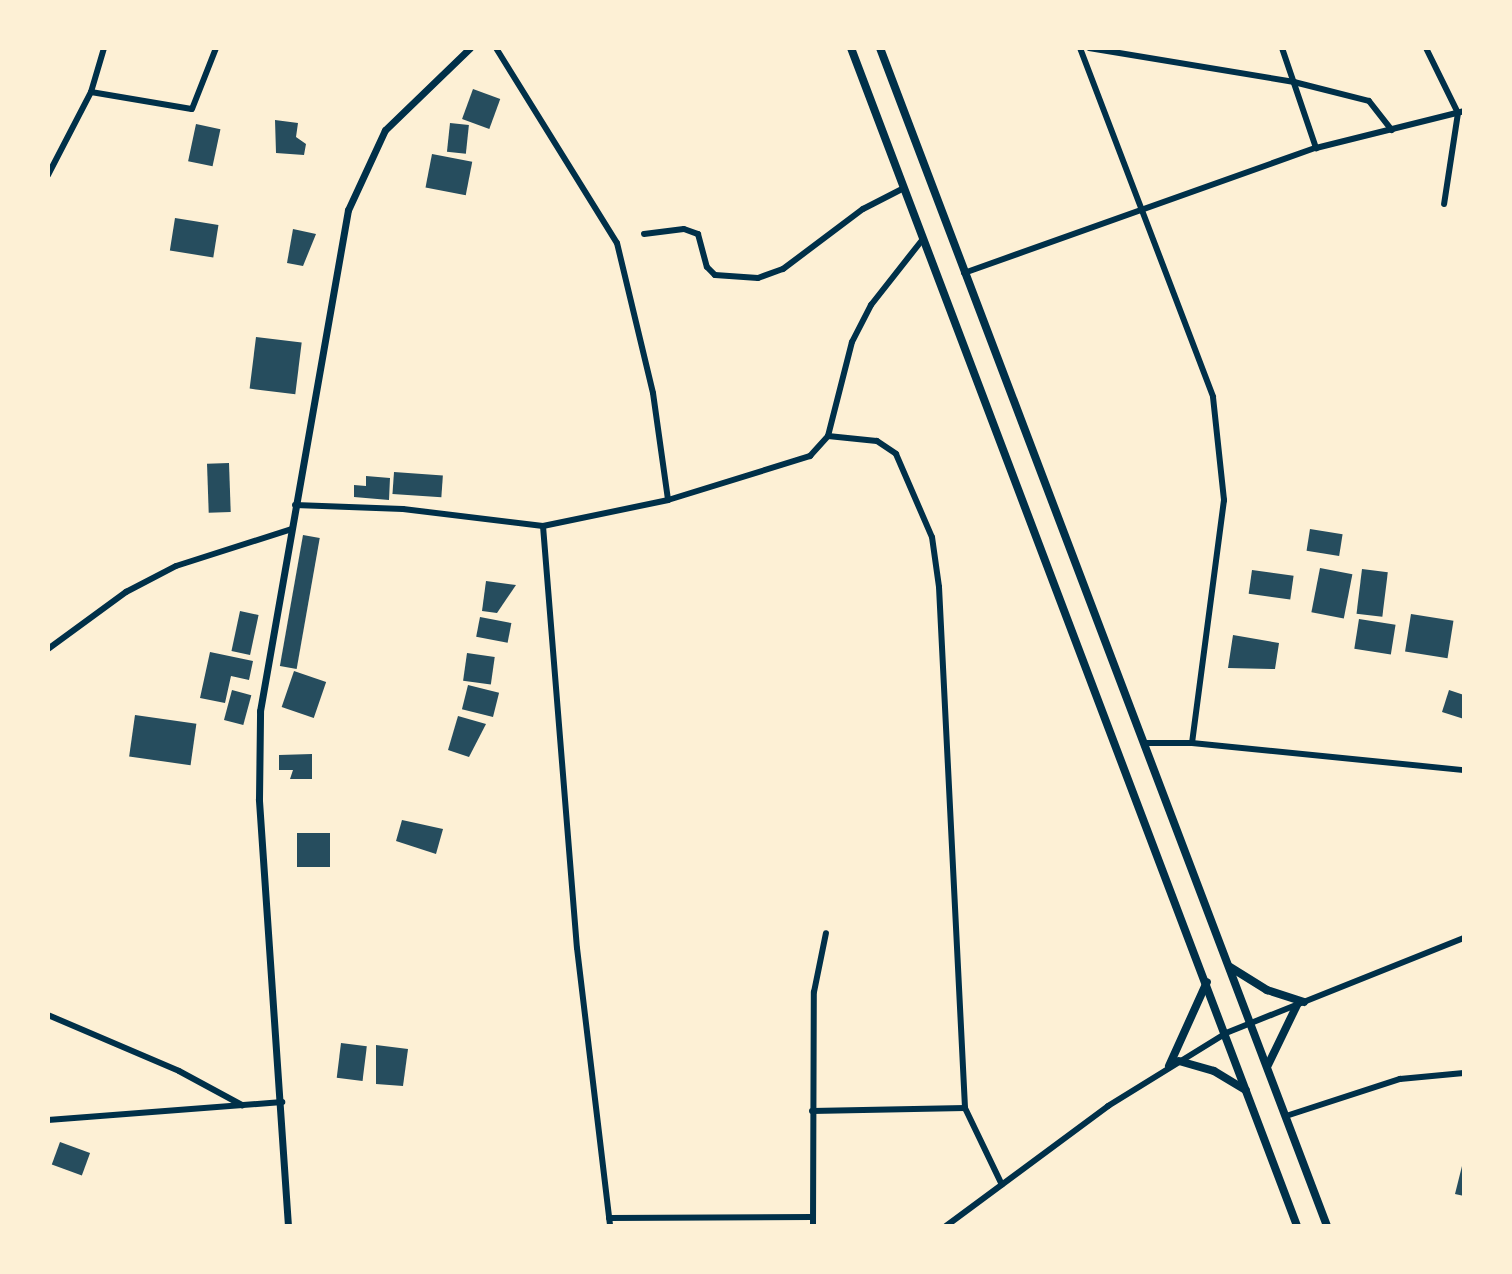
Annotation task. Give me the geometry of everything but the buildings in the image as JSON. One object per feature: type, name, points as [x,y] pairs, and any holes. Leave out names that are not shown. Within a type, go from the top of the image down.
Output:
[{"type":"main road","points":[[851,48],[1208,982],[1297,1226]]},
{"type":"main road","points":[[880,48],[1327,1226]]},
{"type":"main road","points":[[1230,967],[1267,990],[1300,1003],[1268,1066]]},
{"type":"main road","points":[[1169,1066],[1208,982]]},
{"type":"main road","points":[[1179,1061],[1214,1071],[1246,1090]]},
{"type":"street","points":[[48,175],[91,92],[104,48]]},
{"type":"street","points":[[91,92],[192,109],[216,48]]},
{"type":"street","points":[[288,1226],[282,1102],[259,799],[260,711],[348,210],[385,130],[470,48]]},
{"type":"street","points":[[496,48],[617,243],[653,393],[668,500]]},
{"type":"street","points":[[1080,48],[1213,397],[1224,500],[1192,743]]},
{"type":"street","points":[[1089,48],[1294,82],[1369,101],[1392,130]]},
{"type":"street","points":[[1282,48],[1316,148]]},
{"type":"street","points":[[1426,48],[1461,112],[1444,204]]},
{"type":"street","points":[[964,273],[1141,206],[1316,148],[1461,112]]},
{"type":"street","points":[[644,234],[684,229],[698,234],[707,267],[715,275],[758,278],[783,269],[863,209],[904,188]]},
{"type":"street","points":[[295,505],[432,512],[543,526],[668,500],[810,456],[828,436],[852,342],[871,305],[923,239]]},
{"type":"street","points":[[828,436],[877,441],[896,454],[932,537],[939,587],[965,1108],[1002,1185]]},
{"type":"street","points":[[543,526],[577,948],[610,1222],[813,1217]]},
{"type":"street","points":[[48,649],[126,592],[176,566],[292,529]]},
{"type":"street","points":[[1144,743],[1192,743],[1464,770]]},
{"type":"street","points":[[813,1226],[814,992],[826,933]]},
{"type":"street","points":[[946,1226],[1169,1066],[1226,1033],[1464,938]]},
{"type":"street","points":[[48,1015],[179,1071],[242,1105]]},
{"type":"street","points":[[1286,1116],[1400,1079],[1464,1073]]},
{"type":"street","points":[[48,1120],[282,1102]]},
{"type":"street","points":[[812,1111],[965,1108]]}]
